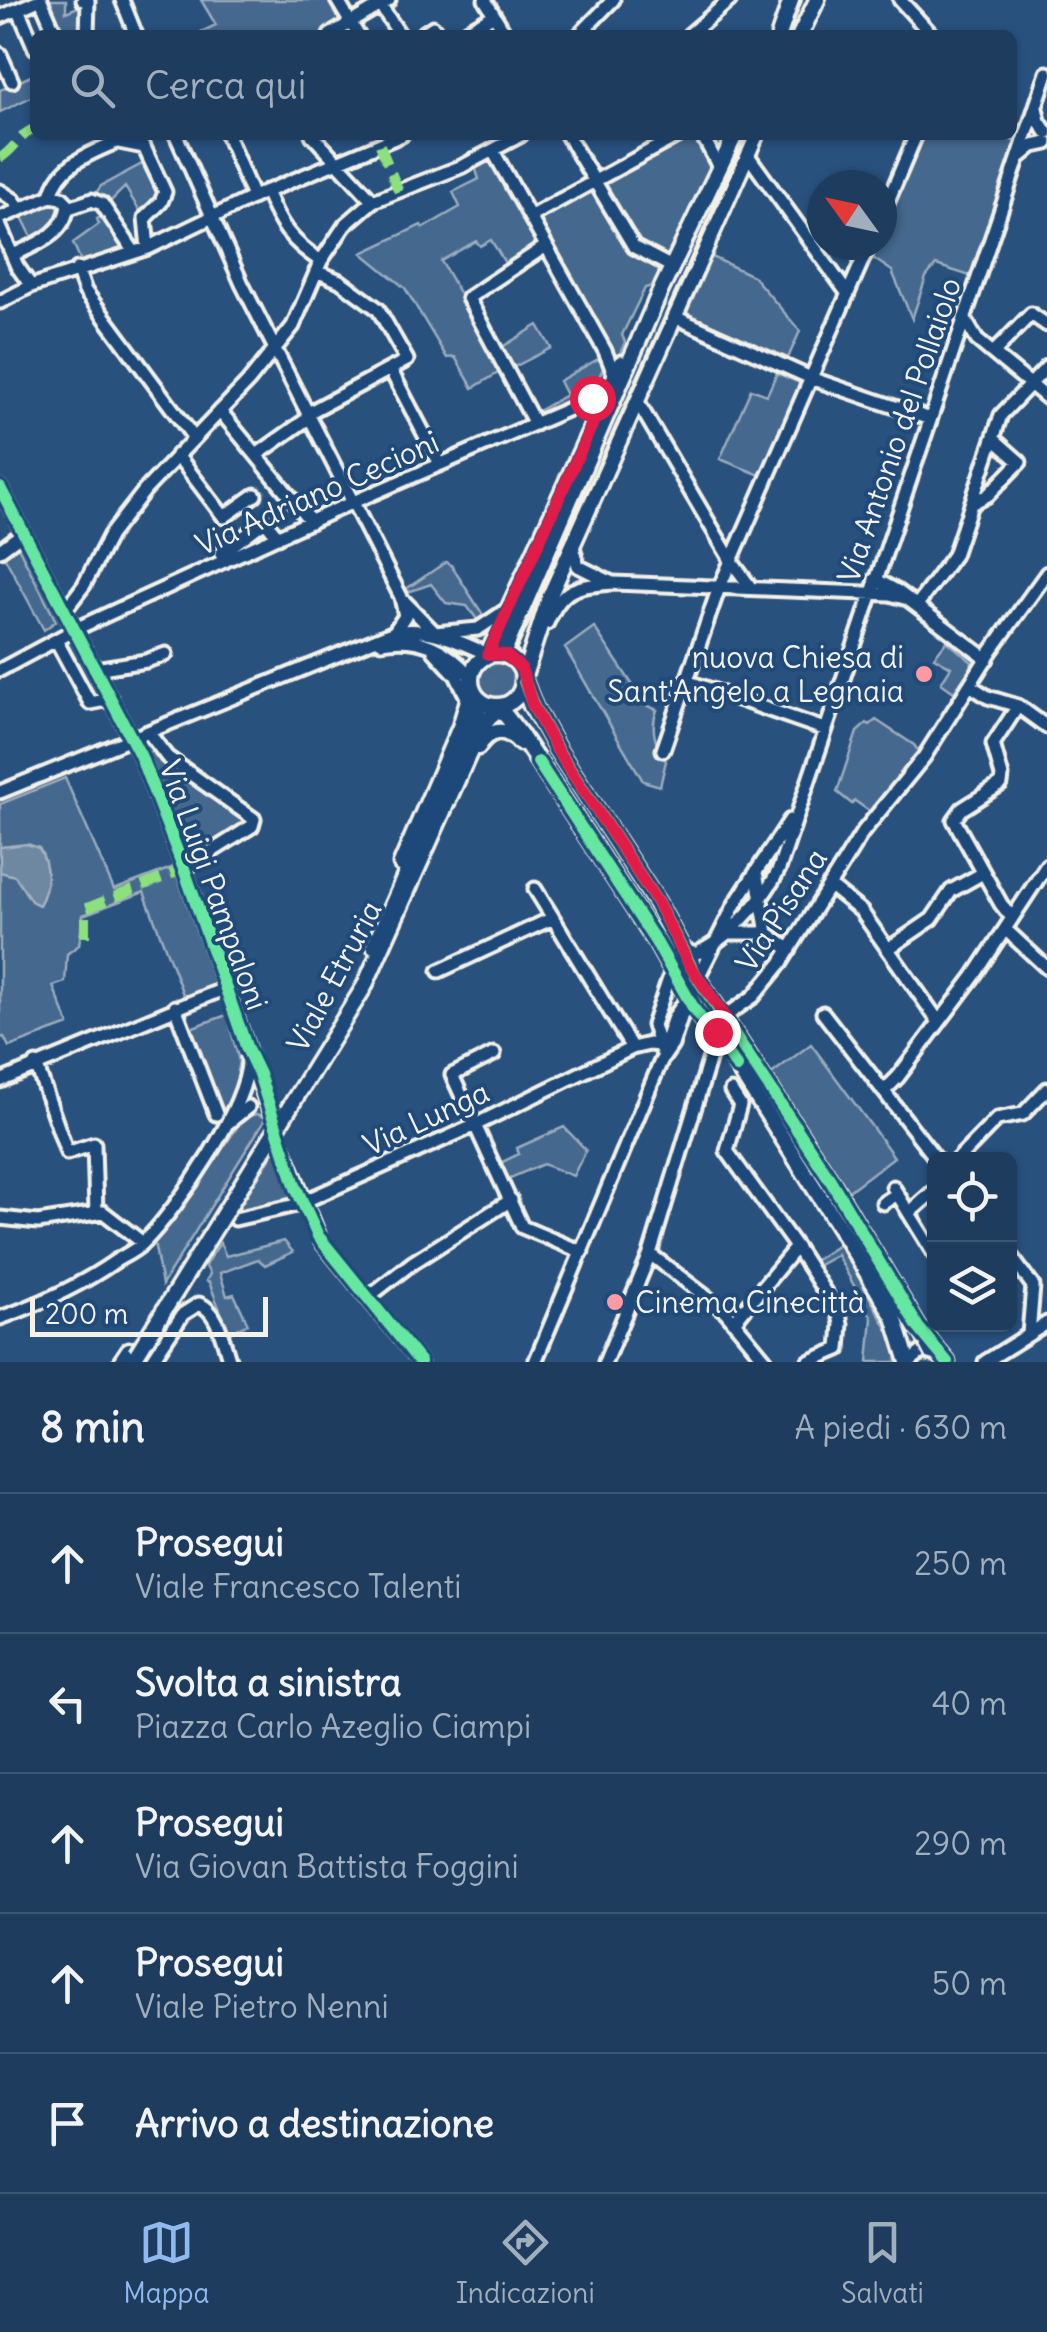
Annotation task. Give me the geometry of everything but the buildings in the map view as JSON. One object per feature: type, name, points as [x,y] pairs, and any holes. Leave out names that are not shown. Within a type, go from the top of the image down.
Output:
[{"type":"main road","points":[[781,30],[790,0]]},
{"type":"main road","points":[[802,30],[817,0]]},
{"type":"main road","points":[[506,647],[643,330],[733,140]]},
{"type":"main road","points":[[499,706],[516,698],[541,617],[754,140]]},
{"type":"main road","points":[[643,330],[627,350],[606,393],[488,654],[476,663],[472,693],[499,706],[656,942],[687,999],[716,1036],[891,1312],[908,1362]]},
{"type":"main road","points":[[488,654],[512,658],[557,750],[657,902],[698,979],[828,1178],[915,1324],[944,1360]]},
{"type":"main road","name":"Viale Etruria","points":[[360,985],[472,693]]},
{"type":"main road","name":"Viale Etruria","points":[[134,1358],[360,985],[481,727],[499,706]]},
{"type":"main road","points":[[464,768],[481,741],[496,731],[512,734],[538,762]]},
{"type":"street","points":[[1,15],[40,0],[54,30]]},
{"type":"street","points":[[83,0],[88,0],[88,30]]},
{"type":"street","points":[[122,0],[134,30]]},
{"type":"street","points":[[337,0],[355,30]]},
{"type":"street","points":[[485,0],[503,30]]},
{"type":"street","points":[[584,30],[613,0]]},
{"type":"street","points":[[695,30],[730,0]]},
{"type":"street","points":[[900,0],[927,30]]},
{"type":"street","points":[[339,30],[385,3],[398,30]]},
{"type":"street","points":[[18,9],[30,37]]},
{"type":"street","points":[[468,30],[494,15]]},
{"type":"street","points":[[0,54],[12,81]]},
{"type":"street","name":"Via Antonio del Pollaiolo","points":[[721,937],[760,900],[779,869],[1047,73]]},
{"type":"street","points":[[1036,104],[1039,121],[1047,133]]},
{"type":"street","points":[[51,196],[62,171],[122,140]]},
{"type":"street","points":[[178,140],[211,218],[401,597],[472,693]]},
{"type":"street","points":[[229,140],[253,197]]},
{"type":"street","points":[[317,140],[373,201]]},
{"type":"street","points":[[370,140],[374,147]]},
{"type":"street","points":[[0,302],[30,286],[148,248],[253,197],[390,140]]},
{"type":"street","points":[[0,670],[56,640],[119,522],[276,348],[298,317],[318,266],[345,224],[373,201],[512,140]]},
{"type":"street","points":[[570,140],[634,247],[672,267]]},
{"type":"street","points":[[530,216],[670,140]]},
{"type":"street","points":[[705,140],[720,168]]},
{"type":"street","points":[[897,173],[909,140]]},
{"type":"street","points":[[118,142],[144,147],[165,192],[145,218],[148,248]]},
{"type":"street","points":[[1018,159],[1028,149],[1047,143]]},
{"type":"street","points":[[493,151],[615,376]]},
{"type":"street","points":[[747,154],[848,294]]},
{"type":"street","points":[[0,190],[19,209]]},
{"type":"street","points":[[258,454],[309,415],[407,360],[378,309],[296,246],[278,221],[266,192]]},
{"type":"street","points":[[0,218],[51,196],[62,198],[69,208]]},
{"type":"street","points":[[0,267],[50,238],[69,208],[92,200],[102,204],[134,252]]},
{"type":"street","points":[[0,227],[30,286]]},
{"type":"street","points":[[534,424],[468,298],[546,246]]},
{"type":"street","points":[[663,750],[720,587],[863,260]]},
{"type":"street","points":[[78,269],[85,292],[194,438]]},
{"type":"street","points":[[994,351],[1031,314],[1047,325]]},
{"type":"street","points":[[675,318],[813,378],[930,419]]},
{"type":"street","points":[[964,318],[977,340],[1047,398]]},
{"type":"street","points":[[955,344],[977,340]]},
{"type":"street","points":[[912,602],[954,555],[1001,416],[1047,367]]},
{"type":"street","points":[[390,369],[440,464]]},
{"type":"street","name":"Via Adriano Cecioni","points":[[69,620],[225,562],[606,393]]},
{"type":"street","points":[[637,401],[751,588]]},
{"type":"street","points":[[582,404],[593,407],[597,414]]},
{"type":"street","points":[[220,411],[258,454],[272,482],[311,522]]},
{"type":"street","points":[[971,504],[988,495],[1020,462],[994,439]]},
{"type":"street","points":[[177,455],[224,517],[254,494]]},
{"type":"street","name":"Via Luigi Pampaloni","points":[[0,488],[132,738],[184,869],[247,1049],[253,1096],[228,1123],[188,1185],[143,1243]]},
{"type":"street","points":[[225,562],[221,554],[265,521],[278,537]]},
{"type":"street","points":[[0,550],[24,533]]},
{"type":"street","points":[[530,654],[556,603],[579,581],[573,542]]},
{"type":"street","points":[[578,566],[614,583]]},
{"type":"street","points":[[362,646],[482,628],[508,607],[527,572]]},
{"type":"street","name":"Via Pisana","points":[[605,1362],[650,1254],[716,1036],[726,1018],[754,996],[790,950],[862,833],[924,757],[1047,573]]},
{"type":"street","points":[[875,579],[987,659]]},
{"type":"street","points":[[573,589],[614,583],[751,588],[893,594],[912,602]]},
{"type":"street","points":[[394,632],[404,618],[401,597]]},
{"type":"street","points":[[31,652],[69,620]]},
{"type":"street","points":[[0,792],[394,632],[414,630],[488,654]]},
{"type":"street","points":[[431,638],[454,659],[472,693]]},
{"type":"street","points":[[56,640],[90,702],[111,699]]},
{"type":"street","points":[[95,669],[166,654]]},
{"type":"street","points":[[686,680],[824,730]]},
{"type":"street","points":[[971,686],[990,698],[1018,706],[1047,727]]},
{"type":"street","points":[[1018,706],[993,744],[1001,784],[962,809],[954,820],[1009,923],[1047,968]]},
{"type":"street","points":[[149,732],[167,757],[254,819],[252,826],[184,869]]},
{"type":"street","name":"Via Antonio del Pollaiolo","points":[[535,1362],[661,1052],[670,1048],[674,1025],[687,999],[756,872],[800,803]]},
{"type":"street","points":[[884,1091],[939,1022],[1047,865]]},
{"type":"street","points":[[756,872],[767,934]]},
{"type":"street","points":[[888,949],[932,918],[952,891],[983,873]]},
{"type":"street","points":[[828,885],[856,906],[939,1022]]},
{"type":"street","points":[[535,889],[632,1048]]},
{"type":"street","points":[[440,971],[553,918]]},
{"type":"street","points":[[681,948],[695,954],[721,937],[767,934],[790,950]]},
{"type":"street","points":[[661,1052],[653,1025],[671,973]]},
{"type":"street","points":[[0,1081],[226,988]]},
{"type":"street","points":[[175,1007],[216,1114]]},
{"type":"street","points":[[823,1014],[931,1152]]},
{"type":"street","points":[[653,1025],[702,1020]]},
{"type":"street","name":"Via Lunga","points":[[632,1048],[653,1025]]},
{"type":"street","name":"Via Lunga","points":[[236,1219],[302,1202],[475,1125],[632,1048],[649,1044],[661,1052]]},
{"type":"street","points":[[494,1054],[452,1076],[522,1227],[582,1252]]},
{"type":"street","points":[[36,1064],[67,1154],[94,1144],[96,1212]]},
{"type":"street","points":[[964,1152],[998,1119],[1023,1114],[1047,1089]]},
{"type":"street","points":[[732,1090],[740,1105],[727,1150],[839,1314],[838,1356],[808,1362]]},
{"type":"street","points":[[280,1140],[321,1241],[420,1362]]},
{"type":"street","points":[[883,1203],[895,1191],[927,1243]]},
{"type":"street","points":[[909,1213],[927,1197]]},
{"type":"street","points":[[367,1298],[512,1200]]},
{"type":"street","points":[[0,1218],[38,1222],[96,1212],[108,1215],[143,1243],[68,1292],[0,1318]]},
{"type":"street","points":[[734,1322],[796,1246]]},
{"type":"street","points":[[650,1254],[734,1322],[767,1362]]},
{"type":"street","points":[[1017,1262],[1040,1286],[1029,1334]]},
{"type":"street","points":[[134,1358],[197,1304],[213,1316],[230,1362]]},
{"type":"street","points":[[985,1362],[1047,1323]]},
{"type":"street","points":[[908,1362],[925,1350],[944,1360]]},
{"type":"shaded area","points":[[46,0],[66,0],[66,12],[85,4],[85,30],[60,30]]},
{"type":"shaded area","points":[[201,0],[334,0],[348,23],[335,30],[206,30],[216,25]]},
{"type":"shaded area","points":[[30,76],[30,97],[0,112],[0,90]]},
{"type":"shaded area","points":[[679,140],[726,140],[719,154],[715,149],[709,176],[669,260],[661,257],[656,265],[659,275],[655,285],[645,288],[622,335],[625,342],[617,360],[537,218]]},
{"type":"shaded area","points":[[922,140],[1016,142],[970,276],[936,265],[926,277],[912,319],[892,271],[876,260],[897,260],[897,200]]},
{"type":"shaded area","points":[[492,158],[536,241],[505,263],[491,240],[480,246],[476,241],[441,261],[503,370],[473,388],[455,357],[447,358],[405,288],[362,253],[421,225],[423,228],[460,207],[453,192],[479,179],[475,167]]},
{"type":"shaded area","points":[[142,164],[159,198],[142,215],[125,187],[107,205],[93,197],[101,186]]},
{"type":"shaded area","points":[[48,200],[65,205],[50,234],[35,243],[20,213]]},
{"type":"shaded area","points":[[105,214],[126,247],[81,261],[73,243],[99,224],[97,219]]},
{"type":"shaded area","points":[[708,255],[753,276],[800,331],[788,358],[687,314]]},
{"type":"shaded area","points":[[538,325],[551,348],[510,369],[499,349]]},
{"type":"shaded area","points":[[598,359],[604,366],[593,391],[540,415],[538,411],[566,395],[559,381]]},
{"type":"shaded area","points":[[777,373],[800,383],[760,475],[720,459],[751,389],[767,395]]},
{"type":"shaded area","points":[[18,547],[56,621],[44,630],[4,556]]},
{"type":"shaded area","points":[[446,562],[485,618],[479,622],[467,606],[446,603],[431,584],[408,592],[406,589]]},
{"type":"shaded area","points":[[594,627],[646,705],[657,710],[655,737],[666,761],[660,786],[643,781],[565,648]]},
{"type":"shaded area","points":[[947,641],[972,662],[954,692],[941,683],[951,667],[934,657]]},
{"type":"shaded area","points":[[497,662],[510,667],[515,680],[510,693],[497,698],[484,693],[479,680],[484,667]]},
{"type":"shaded area","points":[[876,720],[914,745],[921,755],[872,813],[837,792],[857,732]]},
{"type":"shaded area","points":[[153,748],[248,822],[247,826],[189,860],[147,757]]},
{"type":"shaded area","points":[[65,778],[114,890],[174,867],[216,986],[184,997],[144,892],[83,915],[79,945],[67,954],[65,982],[53,986],[69,1025],[9,1047],[4,1037],[0,1038],[0,804]]},
{"type":"shaded area","points":[[27,844],[39,848],[45,862],[46,884],[39,905],[31,901],[15,876],[0,872],[0,847]]},
{"type":"shaded area","points":[[227,1015],[239,1061],[237,1071],[245,1072],[223,1115],[190,1028]]},
{"type":"shaded area","points":[[811,1044],[894,1157],[846,1193],[770,1075]]},
{"type":"shaded area","points":[[257,1114],[266,1118],[162,1285],[154,1242],[191,1196],[244,1117]]},
{"type":"shaded area","points":[[564,1127],[586,1150],[573,1176],[543,1164],[508,1179],[500,1163],[519,1154],[517,1148]]},
{"type":"shaded area","points":[[275,1150],[292,1199],[245,1214],[238,1209]]},
{"type":"shaded area","points":[[284,1241],[293,1252],[265,1265],[258,1259],[220,1273],[227,1296],[234,1294],[248,1324],[229,1333],[206,1281],[210,1274],[205,1265],[220,1243],[226,1256]]},
{"type":"shaded area","points":[[840,1244],[895,1343],[897,1362],[868,1362],[872,1318],[837,1255],[815,1267],[812,1262]]},
{"type":"tunnel","points":[[255,495],[268,484]]},
{"type":"tunnel","points":[[479,709],[506,647]]},
{"type":"tram line","points":[[790,30],[802,0]]},
{"type":"tram line","points":[[516,651],[747,140]]},
{"type":"tram line","points":[[520,705],[686,972],[840,1208],[927,1362]]},
{"type":"marked path","points":[[0,158],[30,131]]},
{"type":"marked path","points":[[380,145],[399,192]]},
{"type":"marked path","points":[[85,937],[85,909],[184,869]]},
{"type":"cycle path","points":[[0,488],[140,755],[259,1074],[296,1188],[318,1236],[420,1362]]},
{"type":"cycle path","points":[[524,681],[557,749],[657,902],[698,979],[829,1178],[918,1327],[947,1362]]},
{"type":"cycle path","points":[[538,762],[656,942],[694,1009],[737,1067]]},
{"type":"place","name":"nuova Chiesa di Sant'Angelo a Legnaia","points":[[924,674]]},
{"type":"place","name":"Cinema Cinecittà","points":[[615,1302]]},
{"type":"route","points":[[592,398],[582,404],[593,407],[597,414],[488,654],[506,655],[521,668],[532,704],[557,750],[657,902],[690,966],[726,1018],[717,1032]]}]
